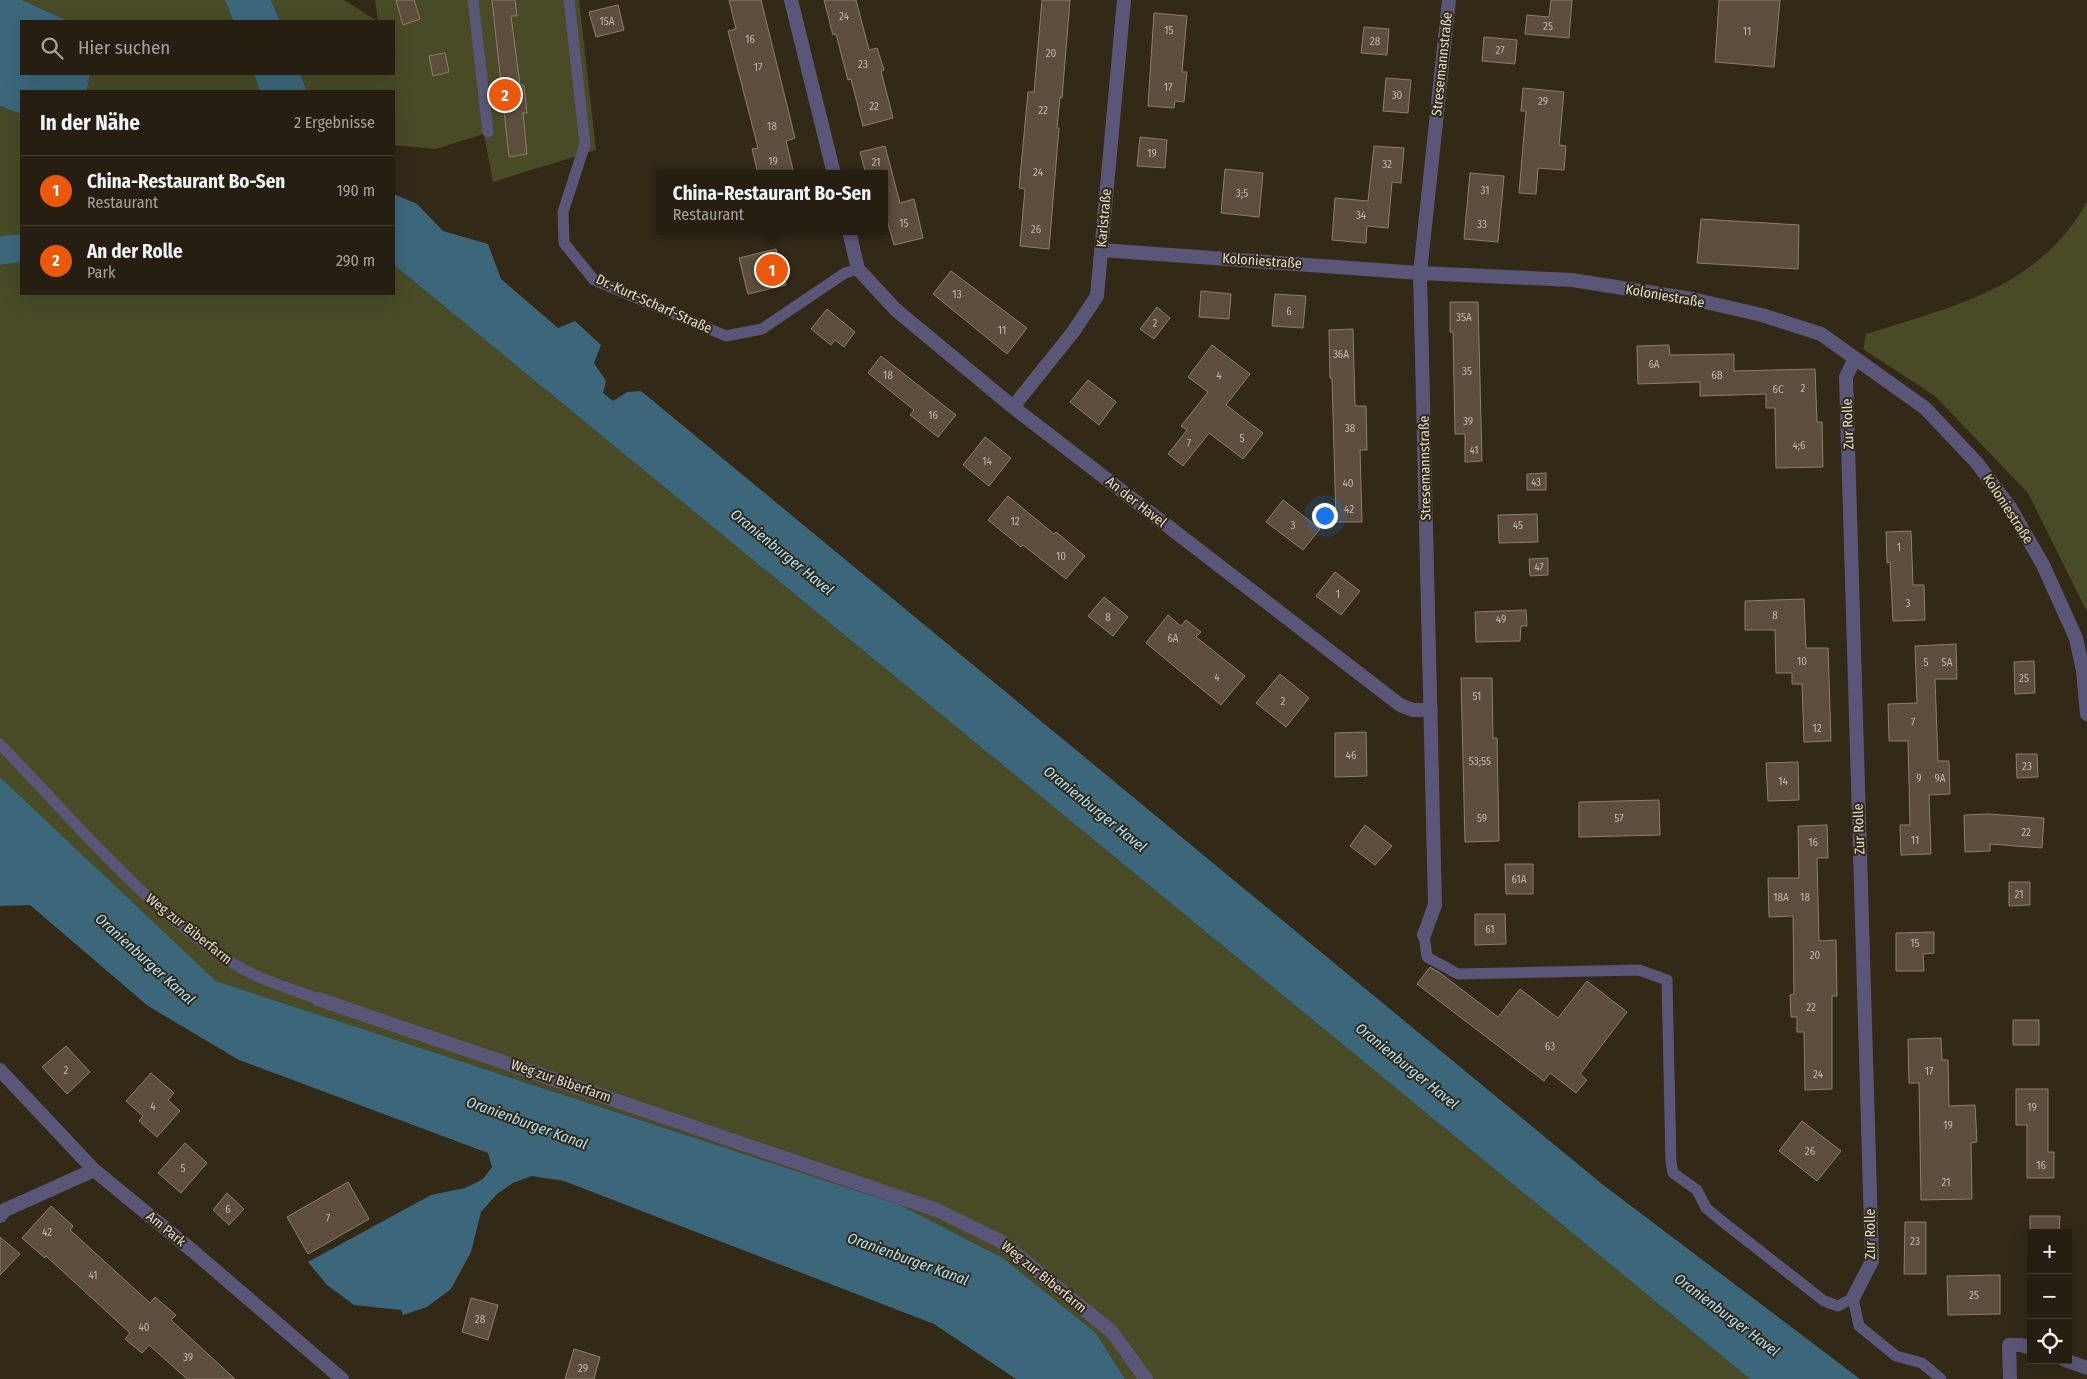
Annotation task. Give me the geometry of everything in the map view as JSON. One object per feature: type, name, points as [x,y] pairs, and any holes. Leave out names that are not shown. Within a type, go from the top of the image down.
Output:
[{"type":"street","points":[[791,0],[833,170]]},
{"type":"street","name":"Karlstraße","points":[[1013,407],[1073,332],[1097,296],[1124,0]]},
{"type":"street","name":"Stresemannstraße","points":[[1424,935],[1435,905],[1420,273],[1449,0]]},
{"type":"street","points":[[850,235],[858,269]]},
{"type":"street","name":"Koloniestraße","points":[[1101,250],[1420,273],[1572,280],[1692,300],[1762,315],[1821,334],[1924,408],[1977,463],[2011,509],[2043,565],[2076,638]]},
{"type":"street","name":"An der Havel","points":[[858,269],[896,310],[1013,407],[1400,705],[1413,710],[1431,710]]},
{"type":"street","name":"Zur Rolle","points":[[1853,1298],[1872,1261],[1846,377],[1855,358]]},
{"type":"street","points":[[2076,638],[2087,651]]},
{"type":"street","points":[[2076,638],[2083,671],[2087,714]]},
{"type":"street","name":"Weg zur Biberfarm","points":[[318,999],[937,1210],[1000,1241],[1030,1265],[1112,1332],[1146,1379]]},
{"type":"street","name":"Am Park","points":[[0,1070],[94,1170],[194,1252],[342,1379]]},
{"type":"street","points":[[0,1216],[5,1210],[94,1170]]},
{"type":"street","points":[[2010,1379],[2009,1345],[2021,1344],[2027,1346]]},
{"type":"street","points":[[2072,1363],[2087,1368]]},
{"type":"lane","points":[[472,0],[488,132]]},
{"type":"lane","name":"Dr.-Kurt-Scharf-Straße","points":[[569,0],[585,144],[563,212],[564,243],[594,280],[726,336],[762,330],[846,272],[858,269]]},
{"type":"lane","name":"Weg zur Biberfarm","points":[[0,744],[149,900],[232,963],[267,980],[318,999]]},
{"type":"lane","points":[[1424,935],[1427,957],[1458,974],[1638,970],[1667,980],[1671,1162],[1674,1173],[1697,1190],[1706,1208],[1722,1222],[1824,1301],[1838,1306],[1853,1298],[1859,1326],[1896,1356],[1922,1363],[1941,1379]]},
{"type":"green space","points":[[22,0],[225,0],[233,20],[66,20]]},
{"type":"green space","points":[[271,0],[344,0],[375,20],[280,20]]},
{"type":"green space","points":[[375,0],[579,0],[596,150],[493,182],[484,134],[435,149],[395,145],[395,90],[307,90],[300,75],[395,75],[395,20],[378,20]]},
{"type":"green space","points":[[90,75],[254,75],[260,90],[87,90]]},
{"type":"green space","points":[[0,106],[20,114],[20,234],[0,236]]},
{"type":"green space","points":[[2087,202],[2087,612],[2028,493],[1935,396],[1863,349],[1866,334],[1961,303],[1991,290],[2018,275],[2044,255],[2067,232]]},
{"type":"green space","points":[[20,262],[20,295],[395,295],[395,266],[1750,1379],[1125,1379],[1096,1333],[1003,1258],[900,1205],[216,981],[0,777],[0,265]]},
{"type":"water","points":[[0,0],[22,0],[66,20],[20,20],[20,75],[90,75],[87,90],[20,90],[20,114],[0,106]]},
{"type":"water","points":[[225,0],[271,0],[280,20],[233,20]]},
{"type":"water","points":[[254,75],[300,75],[307,90],[260,90]]},
{"type":"water","name":"Oranienburger Havel","points":[[395,194],[417,204],[443,231],[488,244],[501,279],[558,328],[575,321],[601,345],[594,363],[606,381],[603,393],[613,401],[627,392],[641,391],[1602,1184],[1860,1379],[1750,1379],[395,266]]},
{"type":"water","points":[[20,234],[20,262],[0,265],[0,236]]},
{"type":"water","name":"Oranienburger Kanal","points":[[0,777],[216,981],[900,1205],[1003,1258],[1096,1333],[1125,1379],[1016,1379],[934,1324],[564,1181],[532,1176],[513,1183],[497,1194],[481,1212],[471,1252],[451,1289],[427,1307],[403,1315],[401,1310],[354,1305],[327,1285],[308,1262],[431,1195],[465,1188],[483,1179],[492,1167],[488,1153],[239,1060],[148,1006],[30,905],[0,906]]},
{"type":"building","points":[[396,0],[414,0],[420,19],[403,25]]},
{"type":"building","points":[[492,0],[515,0],[517,16],[511,16],[520,85],[524,85],[527,113],[523,113],[527,154],[509,157]]},
{"type":"building","points":[[729,0],[761,0],[795,138],[786,141],[793,170],[757,170],[752,149],[758,148],[728,31],[736,29]]},
{"type":"building","points":[[824,0],[856,0],[869,50],[877,48],[884,70],[881,71],[893,118],[863,126],[851,79],[848,80],[836,34],[833,35]]},
{"type":"building","points":[[1042,0],[1070,0],[1062,98],[1060,97],[1057,128],[1059,128],[1049,249],[1020,246],[1025,189],[1019,188],[1028,92],[1034,92]]},
{"type":"building","points":[[1551,0],[1572,0],[1569,38],[1525,34],[1527,15],[1549,17]]},
{"type":"building","points":[[1719,0],[1780,0],[1774,67],[1715,62]]},
{"type":"building","points":[[618,5],[624,30],[596,37],[589,12]]},
{"type":"building","points":[[1154,13],[1187,16],[1182,72],[1187,72],[1184,102],[1175,101],[1174,108],[1148,106]]},
{"type":"building","points":[[1364,27],[1389,29],[1387,55],[1361,53]]},
{"type":"building","points":[[1484,37],[1517,40],[1515,64],[1482,61]]},
{"type":"building","points":[[445,53],[449,72],[433,76],[429,56]]},
{"type":"building","points":[[1386,78],[1411,80],[1408,113],[1383,111]]},
{"type":"building","points":[[1523,88],[1564,92],[1559,145],[1566,146],[1564,170],[1538,168],[1536,194],[1519,193],[1526,111],[1521,111]]},
{"type":"building","points":[[1140,137],[1167,140],[1165,168],[1137,166]]},
{"type":"building","points":[[885,146],[900,203],[914,199],[923,238],[894,245],[888,223],[888,170],[865,170],[860,152]]},
{"type":"building","points":[[1374,146],[1404,148],[1401,183],[1392,182],[1388,228],[1367,226],[1366,243],[1332,240],[1335,198],[1368,201]]},
{"type":"building","points":[[1225,169],[1263,173],[1259,217],[1221,213]]},
{"type":"building","points":[[1470,173],[1504,176],[1498,242],[1464,239]]},
{"type":"building","points":[[1701,219],[1799,225],[1798,269],[1697,263]]},
{"type":"building","points":[[776,249],[786,285],[748,294],[739,258]]},
{"type":"building","points":[[951,271],[1027,328],[1007,354],[933,294]]},
{"type":"building","points":[[1201,291],[1231,294],[1229,319],[1199,317]]},
{"type":"building","points":[[1275,294],[1306,296],[1303,328],[1272,326]]},
{"type":"building","points":[[1450,302],[1478,302],[1482,461],[1465,462],[1465,434],[1455,434],[1453,332],[1450,332]]},
{"type":"building","points":[[1157,307],[1170,318],[1154,339],[1140,329]]},
{"type":"building","points":[[827,309],[855,332],[844,347],[835,340],[831,345],[811,329]]},
{"type":"building","points":[[1353,329],[1355,406],[1366,406],[1367,450],[1360,450],[1362,522],[1336,522],[1329,330]]},
{"type":"building","points":[[1212,345],[1250,374],[1226,405],[1263,433],[1243,459],[1209,433],[1183,466],[1168,454],[1187,430],[1181,426],[1208,392],[1188,377]]},
{"type":"building","points":[[1669,345],[1670,355],[1734,354],[1734,371],[1815,369],[1817,422],[1822,422],[1823,467],[1776,468],[1775,408],[1766,408],[1766,394],[1700,396],[1700,382],[1638,384],[1637,346]]},
{"type":"building","points":[[881,356],[956,415],[938,437],[910,415],[914,410],[868,373]]},
{"type":"building","points":[[1088,380],[1116,402],[1099,425],[1070,402]]},
{"type":"building","points":[[985,437],[1011,458],[989,486],[963,465]]},
{"type":"building","points":[[1546,473],[1546,490],[1527,490],[1527,474]]},
{"type":"building","points":[[1008,496],[1054,534],[1056,532],[1085,556],[1066,579],[1023,545],[1021,547],[988,520]]},
{"type":"building","points":[[1283,500],[1320,529],[1303,550],[1266,522]]},
{"type":"building","points":[[1537,514],[1538,542],[1499,543],[1498,515]]},
{"type":"building","points":[[1911,531],[1913,585],[1924,585],[1925,620],[1893,621],[1890,562],[1887,563],[1886,532]]},
{"type":"building","points":[[1548,558],[1548,575],[1530,576],[1529,559]]},
{"type":"building","points":[[1335,572],[1360,591],[1341,615],[1316,596]]},
{"type":"building","points":[[1104,597],[1128,617],[1113,636],[1088,616]]},
{"type":"building","points":[[1804,599],[1806,648],[1828,648],[1831,741],[1804,742],[1802,684],[1792,684],[1792,673],[1776,673],[1775,630],[1745,630],[1745,601]]},
{"type":"building","points":[[1526,610],[1527,626],[1521,626],[1520,641],[1476,642],[1475,612]]},
{"type":"building","points":[[1168,615],[1181,626],[1186,620],[1201,632],[1196,637],[1245,676],[1221,705],[1146,643]]},
{"type":"building","points":[[1956,644],[1957,679],[1935,679],[1938,761],[1949,761],[1950,794],[1929,795],[1931,854],[1901,855],[1900,825],[1910,825],[1908,741],[1889,741],[1888,704],[1917,703],[1915,646]]},
{"type":"building","points":[[2034,661],[2035,693],[2015,694],[2014,662]]},
{"type":"building","points":[[1280,674],[1309,698],[1286,727],[1256,703]]},
{"type":"building","points":[[1461,678],[1492,678],[1493,738],[1497,738],[1499,841],[1465,842]]},
{"type":"building","points":[[1366,732],[1367,776],[1335,777],[1335,733]]},
{"type":"building","points":[[2016,754],[2037,754],[2038,777],[2017,778]]},
{"type":"building","points":[[1798,762],[1799,800],[1768,801],[1766,763]]},
{"type":"building","points":[[1659,800],[1660,835],[1579,837],[1579,802]]},
{"type":"building","points":[[1989,814],[2044,818],[2042,848],[1990,844],[1990,851],[1965,852],[1964,815]]},
{"type":"building","points":[[1365,825],[1392,846],[1375,865],[1350,846]]},
{"type":"building","points":[[1827,825],[1828,858],[1817,858],[1819,941],[1836,940],[1837,996],[1832,996],[1832,1089],[1805,1090],[1804,1032],[1797,1032],[1797,1017],[1791,1017],[1790,995],[1794,994],[1793,916],[1769,917],[1768,878],[1799,878],[1798,826]]},
{"type":"building","points":[[1505,864],[1533,864],[1533,894],[1506,894]]},
{"type":"building","points":[[2009,882],[2030,882],[2030,905],[2009,906]]},
{"type":"building","points":[[1475,914],[1505,914],[1506,944],[1475,945]]},
{"type":"building","points":[[1934,932],[1934,953],[1923,954],[1924,971],[1896,971],[1896,933]]},
{"type":"building","points":[[1430,967],[1498,1017],[1520,989],[1558,1018],[1587,981],[1627,1012],[1580,1074],[1587,1080],[1576,1093],[1550,1073],[1544,1081],[1417,984]]},
{"type":"building","points":[[2013,1020],[2039,1020],[2039,1045],[2013,1045]]},
{"type":"building","points":[[1941,1038],[1942,1060],[1948,1060],[1949,1106],[1975,1105],[1977,1142],[1971,1143],[1972,1199],[1921,1200],[1919,1083],[1909,1083],[1908,1039]]},
{"type":"building","points":[[66,1046],[90,1072],[67,1094],[42,1067]]},
{"type":"building","points":[[151,1073],[174,1093],[168,1100],[180,1111],[157,1137],[139,1121],[143,1116],[126,1101]]},
{"type":"building","points":[[2016,1089],[2048,1089],[2048,1152],[2054,1152],[2054,1178],[2027,1178],[2027,1125],[2016,1125]]},
{"type":"building","points":[[1802,1121],[1841,1151],[1817,1181],[1779,1151]]},
{"type":"building","points":[[185,1143],[207,1163],[181,1193],[158,1173]]},
{"type":"building","points":[[348,1182],[369,1219],[308,1254],[287,1217]]},
{"type":"building","points":[[227,1193],[244,1209],[229,1225],[213,1210]]},
{"type":"building","points":[[51,1206],[73,1226],[70,1230],[150,1303],[155,1297],[176,1315],[171,1320],[235,1379],[187,1379],[149,1345],[142,1353],[125,1339],[130,1333],[46,1256],[45,1258],[22,1238]]},
{"type":"building","points":[[2030,1216],[2060,1216],[2059,1229],[2030,1229]]},
{"type":"building","points":[[1905,1222],[1926,1222],[1926,1274],[1904,1274]]},
{"type":"building","points":[[0,1237],[20,1254],[0,1275]]},
{"type":"building","points":[[2000,1275],[2000,1314],[1948,1315],[1947,1276]]},
{"type":"building","points":[[471,1298],[498,1305],[488,1340],[462,1332]]},
{"type":"building","points":[[574,1349],[600,1357],[594,1379],[565,1379]]},
{"type":"place","name":"An der Rolle","points":[[505,95]]},
{"type":"place","name":"China-Restaurant Bo-Sen","points":[[772,270]]}]
